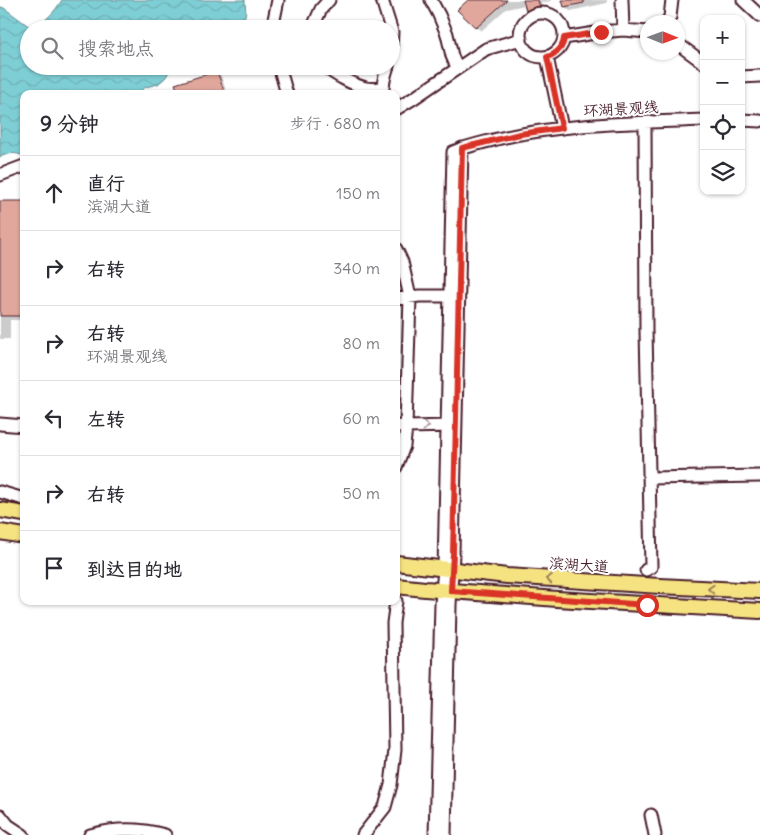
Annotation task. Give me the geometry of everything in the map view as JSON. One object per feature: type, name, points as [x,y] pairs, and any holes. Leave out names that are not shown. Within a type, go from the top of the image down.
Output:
[{"type":"main road","points":[[0,510],[20,513]]},
{"type":"main road","points":[[0,532],[20,535]]},
{"type":"main road","name":"滨湖大道","points":[[400,563],[507,576],[760,591]]},
{"type":"main road","points":[[400,586],[557,600],[760,611]]},
{"type":"street","points":[[274,20],[278,0]]},
{"type":"street","points":[[316,20],[329,0]]},
{"type":"street","points":[[382,0],[388,20]]},
{"type":"street","points":[[431,0],[445,28],[457,68]]},
{"type":"street","points":[[622,0],[624,30]]},
{"type":"street","points":[[670,15],[672,0]]},
{"type":"street","points":[[743,0],[760,16]]},
{"type":"street","points":[[534,14],[549,14],[555,17],[564,28],[564,38],[560,50],[547,57],[539,57],[532,55],[522,44],[521,30],[528,18],[534,14]]},
{"type":"street","points":[[564,38],[601,32],[624,30],[640,31]]},
{"type":"street","points":[[400,106],[486,49],[521,40]]},
{"type":"street","points":[[685,49],[700,60]]},
{"type":"street","points":[[547,57],[562,128]]},
{"type":"street","points":[[282,75],[286,90]]},
{"type":"street","points":[[338,75],[367,88],[378,90]]},
{"type":"street","points":[[383,90],[386,75]]},
{"type":"street","points":[[745,77],[760,76]]},
{"type":"street","name":"环湖景观线","points":[[454,296],[458,150],[520,134],[562,128],[700,120]]},
{"type":"street","points":[[745,120],[760,121]]},
{"type":"street","points":[[645,123],[646,330],[651,567],[646,570]]},
{"type":"street","points":[[0,175],[20,168]]},
{"type":"street","points":[[400,258],[410,297],[401,426],[404,446],[400,456]]},
{"type":"street","points":[[400,298],[454,296],[448,569],[435,835]]},
{"type":"street","points":[[0,424],[20,426]]},
{"type":"street","points":[[401,426],[451,426]]},
{"type":"street","points":[[649,478],[760,476]]},
{"type":"street","points":[[0,492],[20,498]]},
{"type":"street","points":[[445,835],[446,591]]},
{"type":"street","points":[[363,835],[385,806],[392,786],[395,750],[393,623],[395,605]]},
{"type":"street","points":[[0,815],[8,825],[23,835]]},
{"type":"street","points":[[651,815],[655,835]]},
{"type":"street","points":[[90,835],[108,830],[152,832],[165,835]]},
{"type":"water","points":[[62,0],[245,0],[246,12],[242,20],[44,20]]},
{"type":"water","points":[[0,7],[20,20],[20,75],[167,75],[158,84],[141,90],[20,90],[20,155],[12,154],[0,157]]},
{"type":"building","points":[[468,0],[507,0],[476,28],[457,10]]},
{"type":"building","points":[[523,0],[538,0],[541,11],[527,14]]},
{"type":"building","points":[[562,0],[584,0],[584,3],[564,7]]},
{"type":"building","points":[[204,75],[218,75],[224,90],[177,90],[175,84]]},
{"type":"building","points":[[0,201],[20,201],[20,316],[0,316]]},
{"type":"route","points":[[601,32],[564,38],[560,50],[547,57],[562,128],[520,134],[462,148],[451,591],[647,605]]}]
